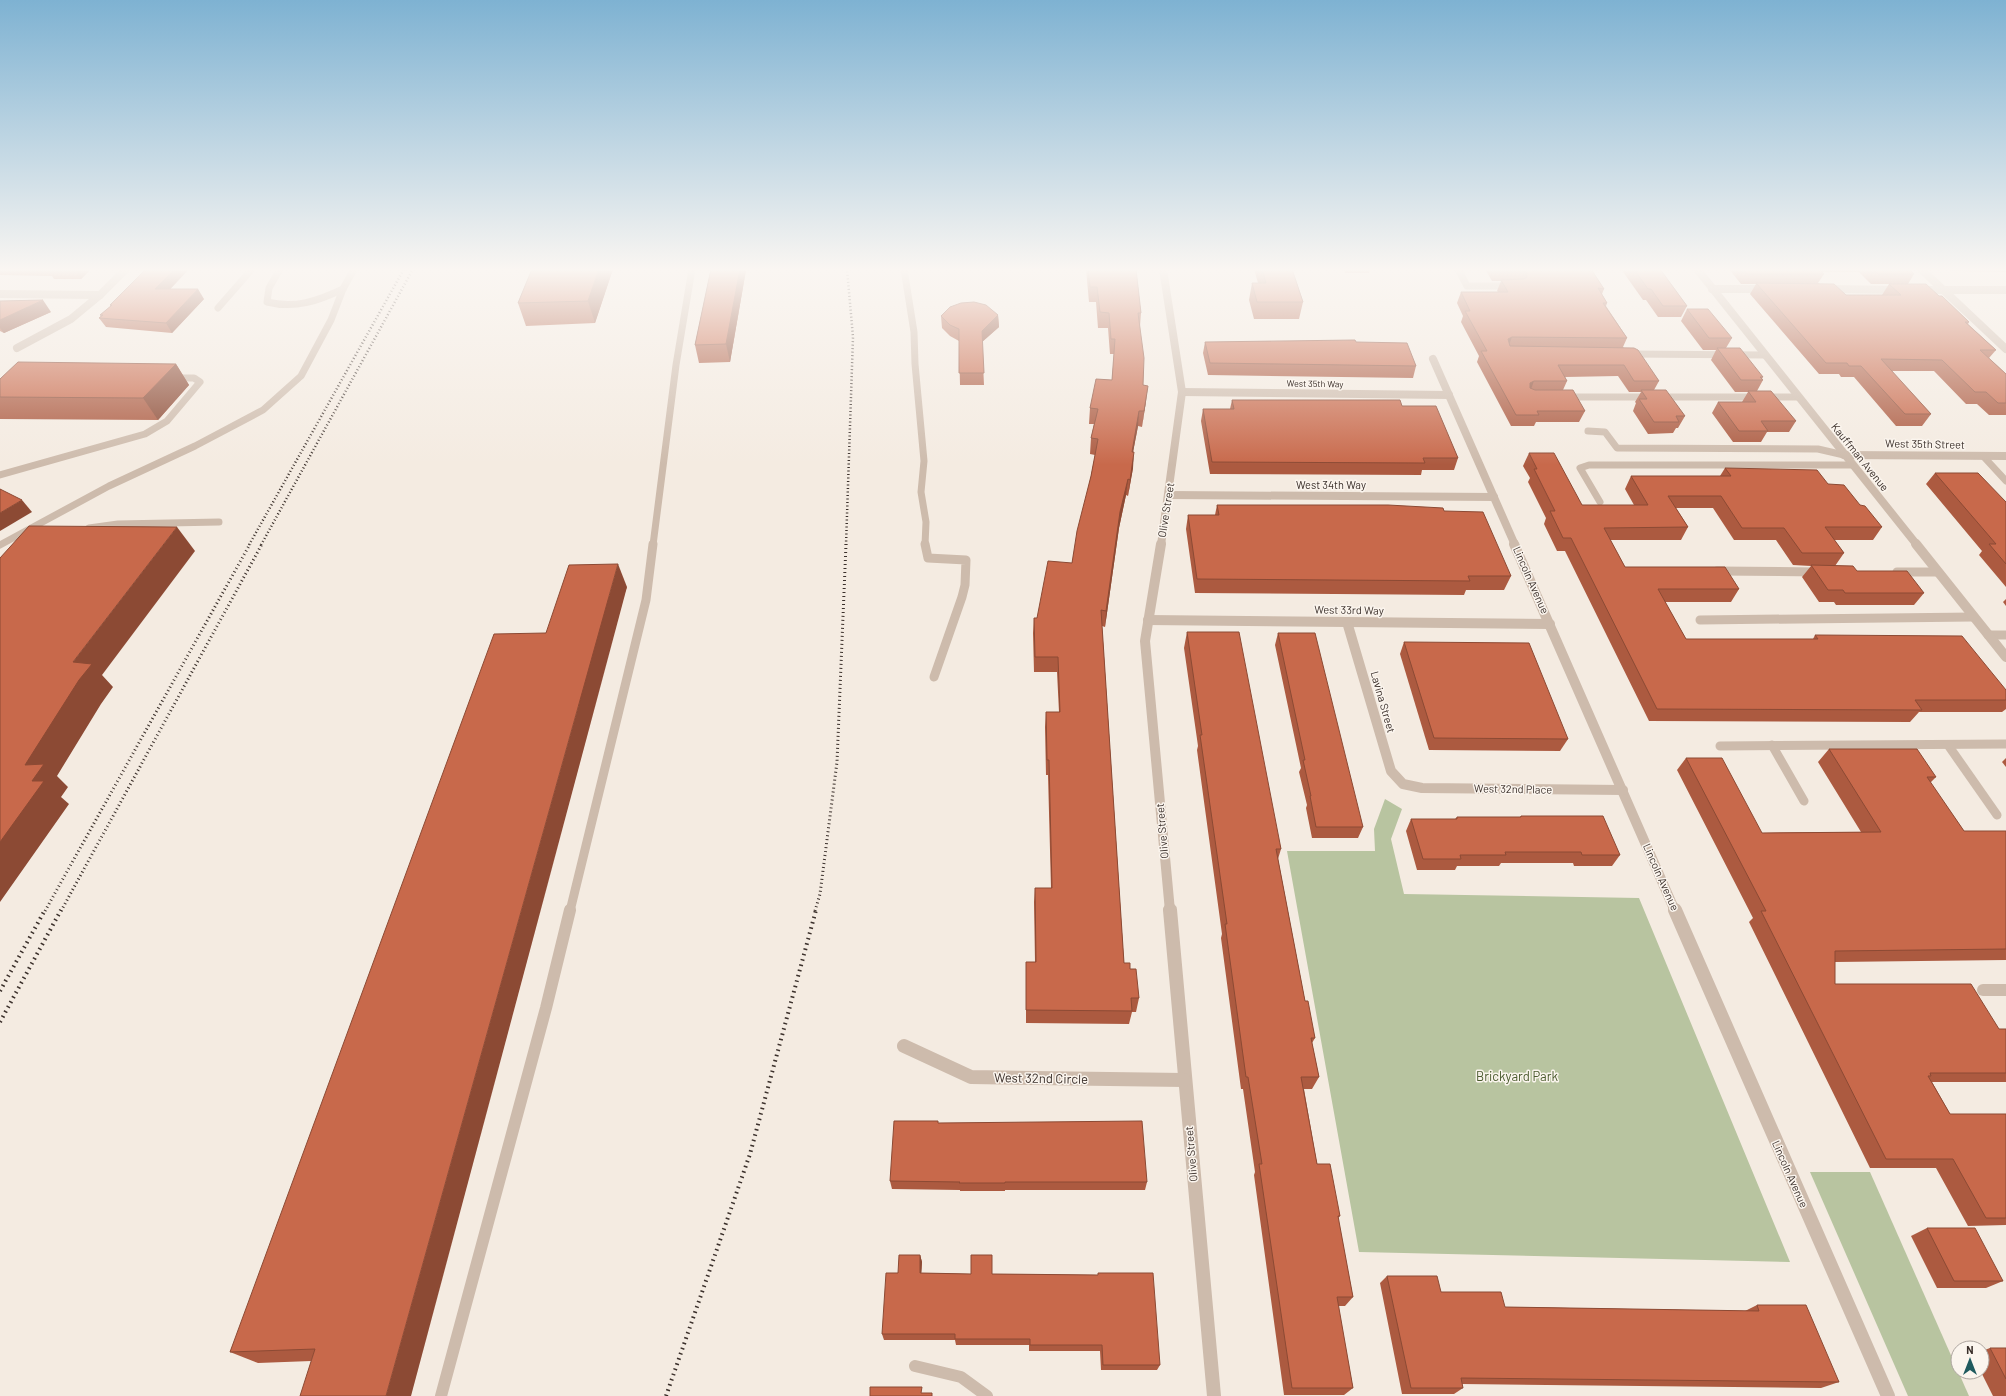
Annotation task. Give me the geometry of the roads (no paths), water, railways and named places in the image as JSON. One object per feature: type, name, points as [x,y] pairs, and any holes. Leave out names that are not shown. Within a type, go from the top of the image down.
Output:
[{"type":"street","points":[[17,348],[43,334]]},
{"type":"street","name":"Olive Street","points":[[1173,334],[1182,392],[1169,495],[1145,641],[1214,1396]]},
{"type":"street","name":"Kauffman Avenue","points":[[1748,334],[2006,658]]},
{"type":"street","points":[[1990,334],[2006,349]]},
{"type":"street","name":"Lincoln Avenue","points":[[1433,359],[1888,1396]]},
{"type":"street","name":"West 35th Way","points":[[1182,392],[1449,395]]},
{"type":"street","name":"West 35th Street","points":[[1844,455],[2006,456]]},
{"type":"street","name":"West 34th Way","points":[[1169,495],[1494,497]]},
{"type":"street","name":"West 33rd Way","points":[[1148,620],[1550,624]]},
{"type":"street","name":"Lavina Street","points":[[1348,622],[1391,771],[1403,784]]},
{"type":"street","name":"West 32nd Place","points":[[1403,784],[1422,788],[1623,790]]},
{"type":"street","name":"West 32nd Circle","points":[[904,1046],[971,1077],[1184,1080]]},
{"type":"lane","points":[[0,545],[108,486],[195,446],[263,410],[300,376],[323,334]]},
{"type":"lane","points":[[441,1396],[546,1008],[646,600],[681,334]]},
{"type":"lane","points":[[914,334],[915,364],[924,461],[922,492],[926,522],[924,542],[928,558],[966,560],[965,584],[954,623],[939,660],[934,677]]},
{"type":"lane","points":[[1618,354],[1764,355]]},
{"type":"lane","points":[[0,475],[145,434],[167,422],[200,382],[194,378],[163,378]]},
{"type":"lane","points":[[1554,397],[1797,397]]},
{"type":"lane","points":[[1588,432],[1605,432],[1617,448],[1818,449],[1844,455]]},
{"type":"lane","points":[[1983,456],[2006,481]]},
{"type":"lane","points":[[1600,502],[1580,468],[1597,465],[1852,465]]},
{"type":"lane","points":[[78,530],[118,524],[219,522]]},
{"type":"lane","points":[[1711,571],[1828,572]]},
{"type":"lane","points":[[1890,572],[1937,572]]},
{"type":"lane","points":[[1700,620],[1974,617]]},
{"type":"lane","points":[[1988,635],[2006,635]]},
{"type":"lane","points":[[1720,746],[2006,744]]},
{"type":"lane","points":[[1772,745],[1804,801]]},
{"type":"lane","points":[[1948,745],[1997,814]]},
{"type":"lane","points":[[1983,990],[2006,990]]},
{"type":"lane","points":[[915,1366],[961,1378],[987,1396]]},
{"type":"railway","points":[[249,545],[367,334]]},
{"type":"railway","points":[[261,545],[377,334]]},
{"type":"railway","points":[[846,545],[853,334]]},
{"type":"railway","points":[[45,911],[250,544]]},
{"type":"railway","points":[[61,911],[262,544]]},
{"type":"railway","points":[[815,911],[820,894],[837,762],[846,544]]},
{"type":"railway","points":[[0,991],[45,910]]},
{"type":"railway","points":[[0,1022],[61,910]]},
{"type":"railway","points":[[666,1396],[750,1154],[816,910]]},
{"type":"park label","name":"Brickyard Park","points":[[1517,1076]]}]
